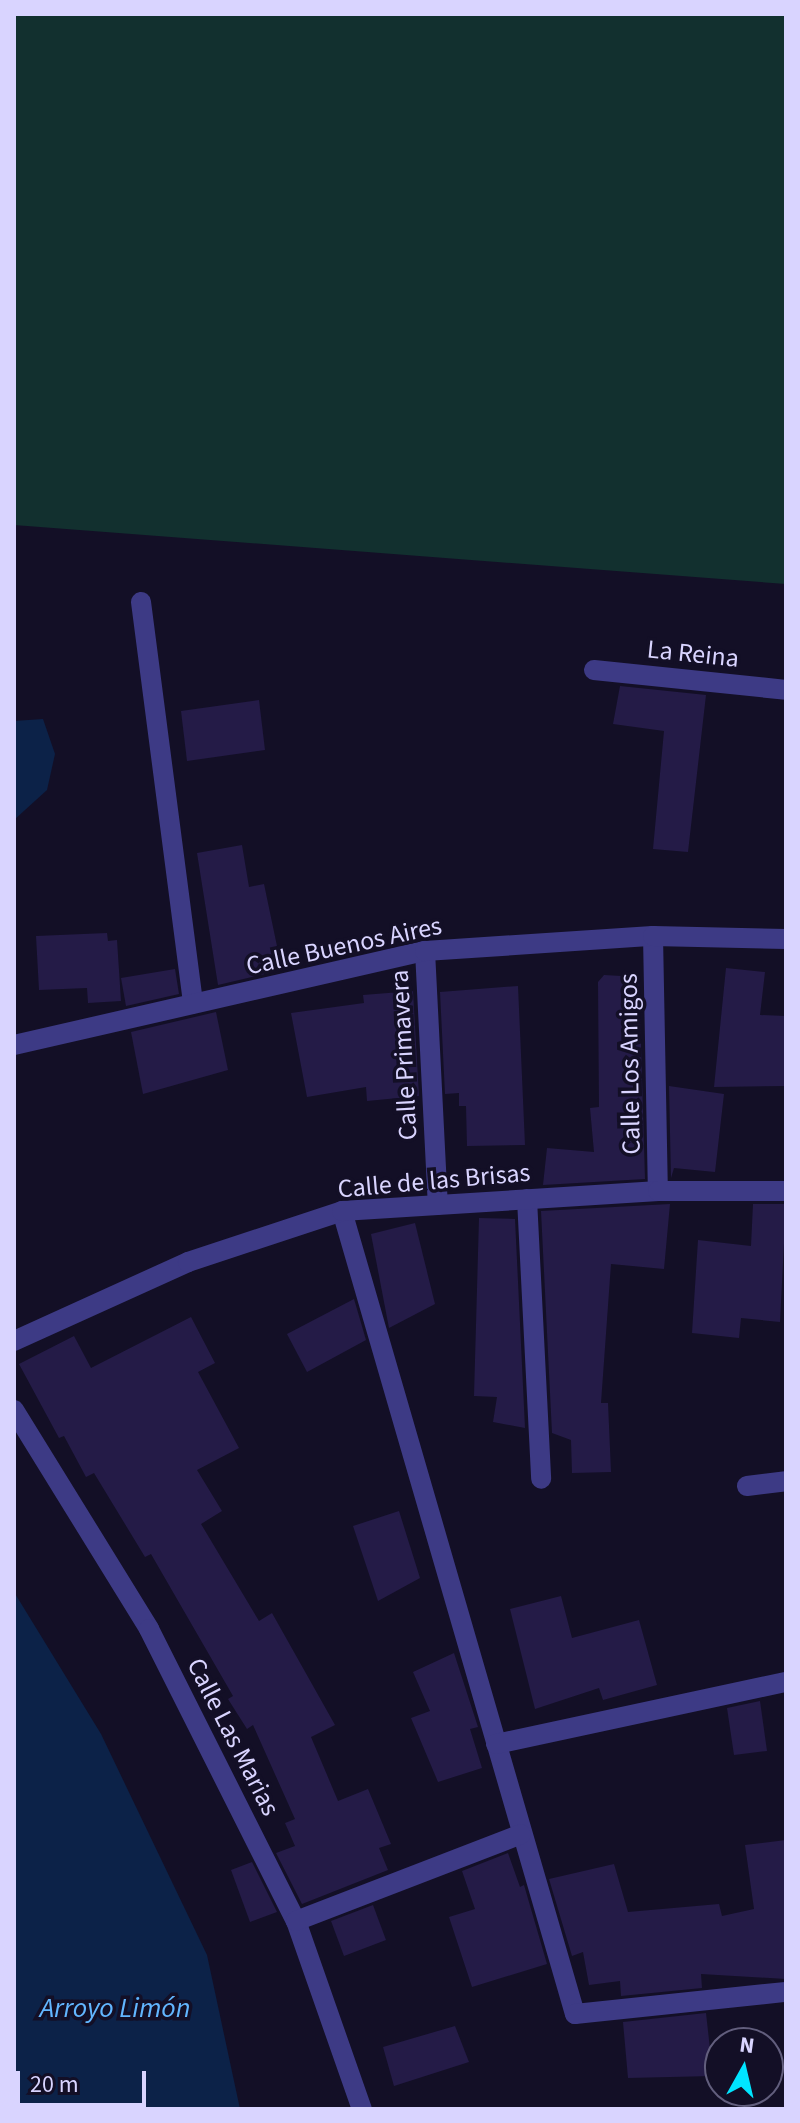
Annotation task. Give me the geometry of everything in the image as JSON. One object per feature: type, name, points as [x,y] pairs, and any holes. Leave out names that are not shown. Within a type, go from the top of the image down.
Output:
[{"type":"street","points":[[141,602],[193,1004]]},
{"type":"street","name":"La Reina","points":[[594,670],[786,690]]},
{"type":"street","name":"Calle Buenos Aires","points":[[14,1045],[425,951],[653,936],[786,939]]},
{"type":"street","name":"Calle Los Amigos","points":[[653,936],[658,1191]]},
{"type":"street","name":"Calle Primavera","points":[[425,951],[438,1205]]},
{"type":"street","name":"Calle de las Brisas","points":[[14,1341],[188,1262],[342,1211],[658,1191],[786,1191]]},
{"type":"street","points":[[527,1199],[541,1479]]},
{"type":"street","points":[[342,1211],[575,2014],[786,1992]]},
{"type":"street","name":"Calle Las Marias","points":[[14,1410],[149,1629],[296,1921],[362,2109]]},
{"type":"street","points":[[747,1486],[786,1481]]},
{"type":"street","points":[[496,1744],[786,1682]]},
{"type":"street","points":[[296,1921],[521,1834]]},
{"type":"green space","points":[[14,14],[786,14],[786,584],[14,525]]},
{"type":"water","points":[[43,719],[55,754],[47,790],[14,820],[14,721]]},
{"type":"water","name":"Arroyo Limón","points":[[14,1592],[101,1734],[207,1955],[240,2109],[14,2109]]},
{"type":"building","points":[[620,686],[706,695],[688,852],[653,849],[664,731],[613,724]]},
{"type":"building","points":[[259,700],[265,750],[187,761],[181,711]]},
{"type":"building","points":[[242,845],[249,887],[264,884],[282,970],[218,985],[197,853]]},
{"type":"building","points":[[107,933],[108,941],[117,940],[121,1001],[88,1003],[87,988],[39,990],[36,936]]},
{"type":"building","points":[[726,968],[765,972],[760,1015],[786,1016],[786,1086],[714,1087]]},
{"type":"building","points":[[175,969],[179,994],[126,1006],[121,978]]},
{"type":"building","points":[[604,975],[639,977],[645,1179],[543,1185],[547,1148],[594,1152],[590,1108],[599,1107],[598,982]]},
{"type":"building","points":[[518,986],[525,1145],[467,1146],[466,1106],[459,1106],[459,1093],[445,1094],[440,992]]},
{"type":"building","points":[[413,991],[419,1096],[367,1101],[366,1087],[307,1097],[291,1013],[364,1003],[363,995]]},
{"type":"building","points":[[216,1012],[228,1070],[143,1094],[131,1032]]},
{"type":"building","points":[[669,1086],[724,1094],[715,1172],[674,1168],[671,1178]]},
{"type":"building","points":[[670,1204],[664,1269],[611,1264],[601,1403],[608,1403],[611,1472],[572,1473],[571,1440],[552,1433],[541,1211]]},
{"type":"building","points":[[753,1204],[786,1204],[780,1322],[741,1318],[739,1338],[692,1333],[698,1240],[751,1246]]},
{"type":"building","points":[[479,1218],[515,1219],[525,1428],[493,1422],[497,1397],[474,1396]]},
{"type":"building","points":[[415,1223],[435,1304],[389,1328],[371,1234]]},
{"type":"building","points":[[354,1299],[366,1340],[307,1372],[287,1334]]},
{"type":"building","points":[[191,1317],[215,1363],[198,1372],[239,1448],[197,1470],[222,1511],[201,1524],[259,1621],[272,1613],[335,1725],[311,1737],[338,1801],[368,1789],[391,1844],[379,1848],[388,1870],[302,1904],[276,1853],[295,1846],[285,1823],[295,1819],[253,1725],[247,1729],[228,1699],[233,1696],[151,1554],[145,1557],[94,1473],[86,1477],[64,1436],[59,1438],[19,1364],[74,1336],[91,1368]]},
{"type":"building","points":[[399,1511],[420,1578],[378,1601],[353,1526]]},
{"type":"building","points":[[561,1596],[572,1638],[639,1620],[657,1685],[603,1700],[599,1688],[535,1709],[510,1609]]},
{"type":"building","points":[[454,1653],[478,1727],[470,1729],[482,1768],[438,1782],[411,1718],[430,1711],[413,1672]]},
{"type":"building","points":[[760,1701],[767,1751],[734,1755],[727,1708]]},
{"type":"building","points":[[786,1840],[786,1979],[701,1974],[702,1988],[621,1996],[620,1981],[589,1985],[583,1952],[572,1956],[549,1879],[614,1864],[628,1912],[719,1904],[722,1916],[754,1909],[745,1845]]},
{"type":"building","points":[[508,1853],[520,1887],[524,1885],[547,1964],[472,1987],[449,1917],[475,1909],[462,1871]]},
{"type":"building","points":[[252,1862],[277,1912],[250,1922],[231,1870]]},
{"type":"building","points":[[373,1905],[386,1940],[344,1956],[331,1921]]},
{"type":"building","points":[[706,2013],[704,2076],[628,2078],[623,2022]]},
{"type":"building","points":[[455,2026],[469,2062],[394,2086],[383,2047]]}]
